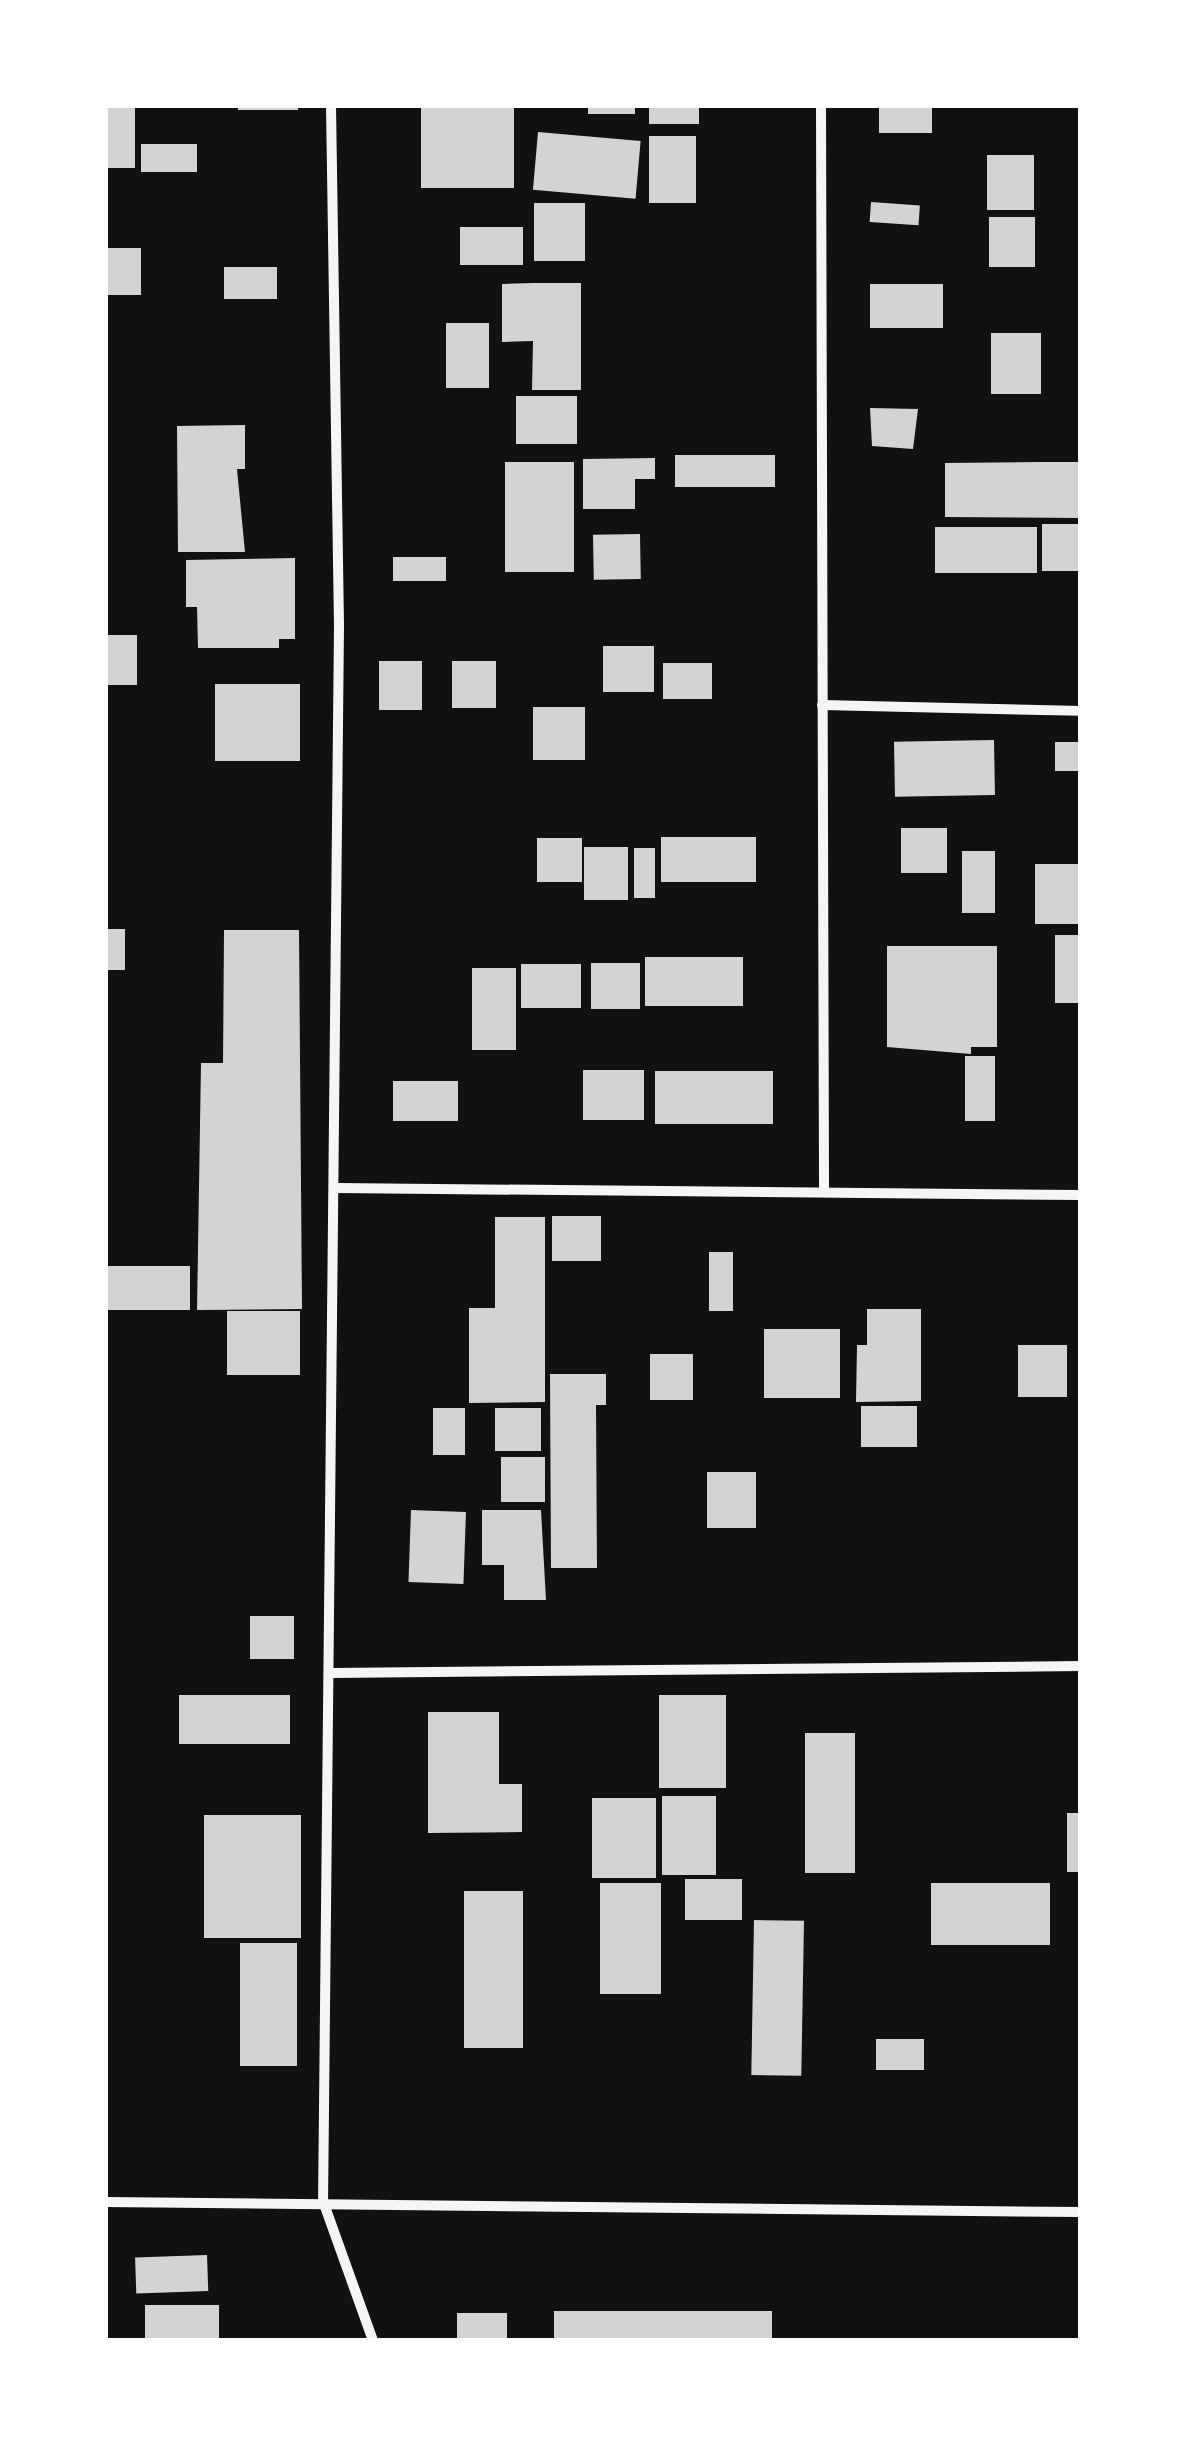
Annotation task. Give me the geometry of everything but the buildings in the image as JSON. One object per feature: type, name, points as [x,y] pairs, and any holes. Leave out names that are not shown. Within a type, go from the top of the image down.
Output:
[{"type":"street","points":[[331,105],[340,626],[322,2201],[373,2341]]},
{"type":"street","points":[[821,105],[824,1190]]},
{"type":"street","points":[[822,705],[1081,711]]},
{"type":"street","points":[[336,1188],[1081,1194]]},
{"type":"street","points":[[331,1673],[1081,1666]]},
{"type":"street","points":[[105,2202],[322,2201],[1081,2212]]}]
